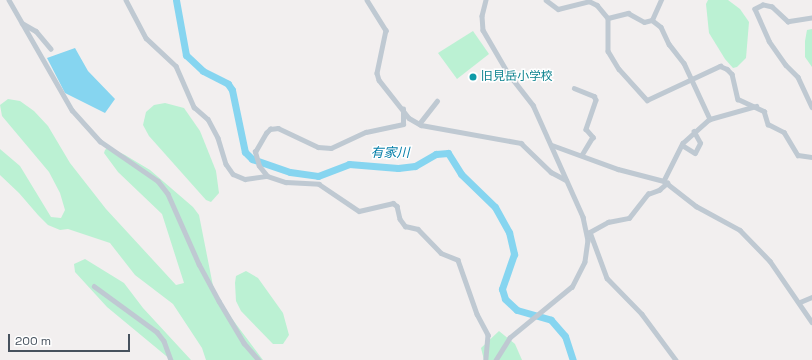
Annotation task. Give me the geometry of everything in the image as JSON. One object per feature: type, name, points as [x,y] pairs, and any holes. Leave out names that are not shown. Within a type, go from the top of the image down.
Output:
[{"type":"street","points":[[9,0],[72,110],[100,141],[158,180],[168,194],[199,264],[219,302],[244,343],[259,360]]},
{"type":"street","points":[[126,0],[146,38],[179,70],[194,107],[208,119],[218,138],[226,164],[233,174],[245,180],[267,176],[286,182],[319,184],[359,211],[390,203],[395,204],[405,226],[418,229],[441,252],[458,260],[477,314],[488,335],[488,354],[486,360]]},
{"type":"street","points":[[367,0],[386,30],[377,77],[402,109],[419,124],[521,143],[551,172],[566,180]]},
{"type":"street","points":[[486,0],[482,23],[486,36],[508,73],[530,98],[552,144],[607,278],[642,314],[676,360]]},
{"type":"street","points":[[546,0],[558,9],[592,2],[600,7],[608,18],[608,51],[619,69],[647,100],[691,78],[720,66],[727,68],[732,74],[738,99],[764,111],[771,127],[784,132],[798,155],[812,157]]},
{"type":"street","points":[[652,20],[661,0]]},
{"type":"street","points":[[812,18],[788,22],[772,7],[763,5],[755,9],[769,41],[786,65],[798,77],[812,107]]},
{"type":"street","points":[[608,18],[628,13],[644,22],[652,20]]},
{"type":"street","points":[[652,20],[661,27],[669,44],[684,63],[710,119]]},
{"type":"street","points":[[22,23],[36,31],[51,49]]},
{"type":"street","points":[[574,88],[594,96],[596,100],[586,129],[593,137],[582,155]]},
{"type":"street","points":[[419,124],[437,101]]},
{"type":"street","points":[[589,233],[608,222],[629,218],[649,193],[660,190],[682,145],[694,132],[710,119],[756,106]]},
{"type":"street","points":[[267,176],[257,163],[255,156],[256,149],[266,132],[274,128],[299,136],[318,147],[331,148],[366,132],[403,124],[402,109]]},
{"type":"street","points":[[682,145],[695,153],[700,143],[694,132]]},
{"type":"street","points":[[552,144],[618,169],[665,182],[696,206],[748,237],[770,261],[800,302],[812,322]]},
{"type":"street","points":[[488,354],[496,360],[503,346],[572,287],[583,270],[587,253],[589,233]]},
{"type":"street","points":[[94,286],[157,332],[164,341],[171,360]]},
{"type":"street","points":[[800,302],[812,297]]},
{"type":"green space","points":[[708,0],[728,0],[740,9],[749,22],[746,58],[737,67],[733,68],[725,59],[709,33],[706,4]]},
{"type":"green space","points":[[812,29],[812,67],[805,57],[805,41],[807,30]]},
{"type":"green space","points":[[473,31],[489,54],[457,79],[438,53]]},
{"type":"green space","points":[[8,99],[20,101],[34,111],[48,126],[70,163],[106,209],[176,285],[184,283],[162,214],[118,172],[104,153],[105,150],[108,147],[150,170],[193,207],[199,215],[215,296],[263,360],[206,360],[202,348],[173,304],[135,275],[110,243],[68,229],[60,230],[48,225],[38,215],[19,193],[0,175],[0,149],[20,166],[51,217],[61,218],[65,210],[60,193],[49,172],[2,116],[0,105]]},
{"type":"green space","points":[[165,103],[184,108],[200,131],[216,171],[219,193],[211,202],[206,200],[149,136],[143,125],[146,112],[154,105]]},
{"type":"green space","points":[[85,259],[124,283],[143,308],[191,360],[171,360],[107,307],[75,272],[74,264]]},
{"type":"green space","points":[[246,271],[258,278],[283,313],[289,335],[283,344],[273,344],[241,311],[236,301],[235,283],[236,276]]},
{"type":"green space","points":[[499,331],[515,344],[522,360],[484,360],[481,348]]},
{"type":"water","points":[[75,48],[88,71],[115,99],[105,113],[65,93],[47,58]]},
{"type":"waterway","name":"有家川","points":[[176,0],[186,55],[203,71],[228,84],[232,90],[245,152],[252,159],[290,172],[318,176],[349,164],[398,168],[415,166],[436,154],[448,153],[461,174],[495,207],[509,232],[514,254],[502,289],[505,299],[517,310],[551,320],[565,336],[573,360]]},
{"type":"place","name":"旧見岳小学校","points":[[473,77]]}]
